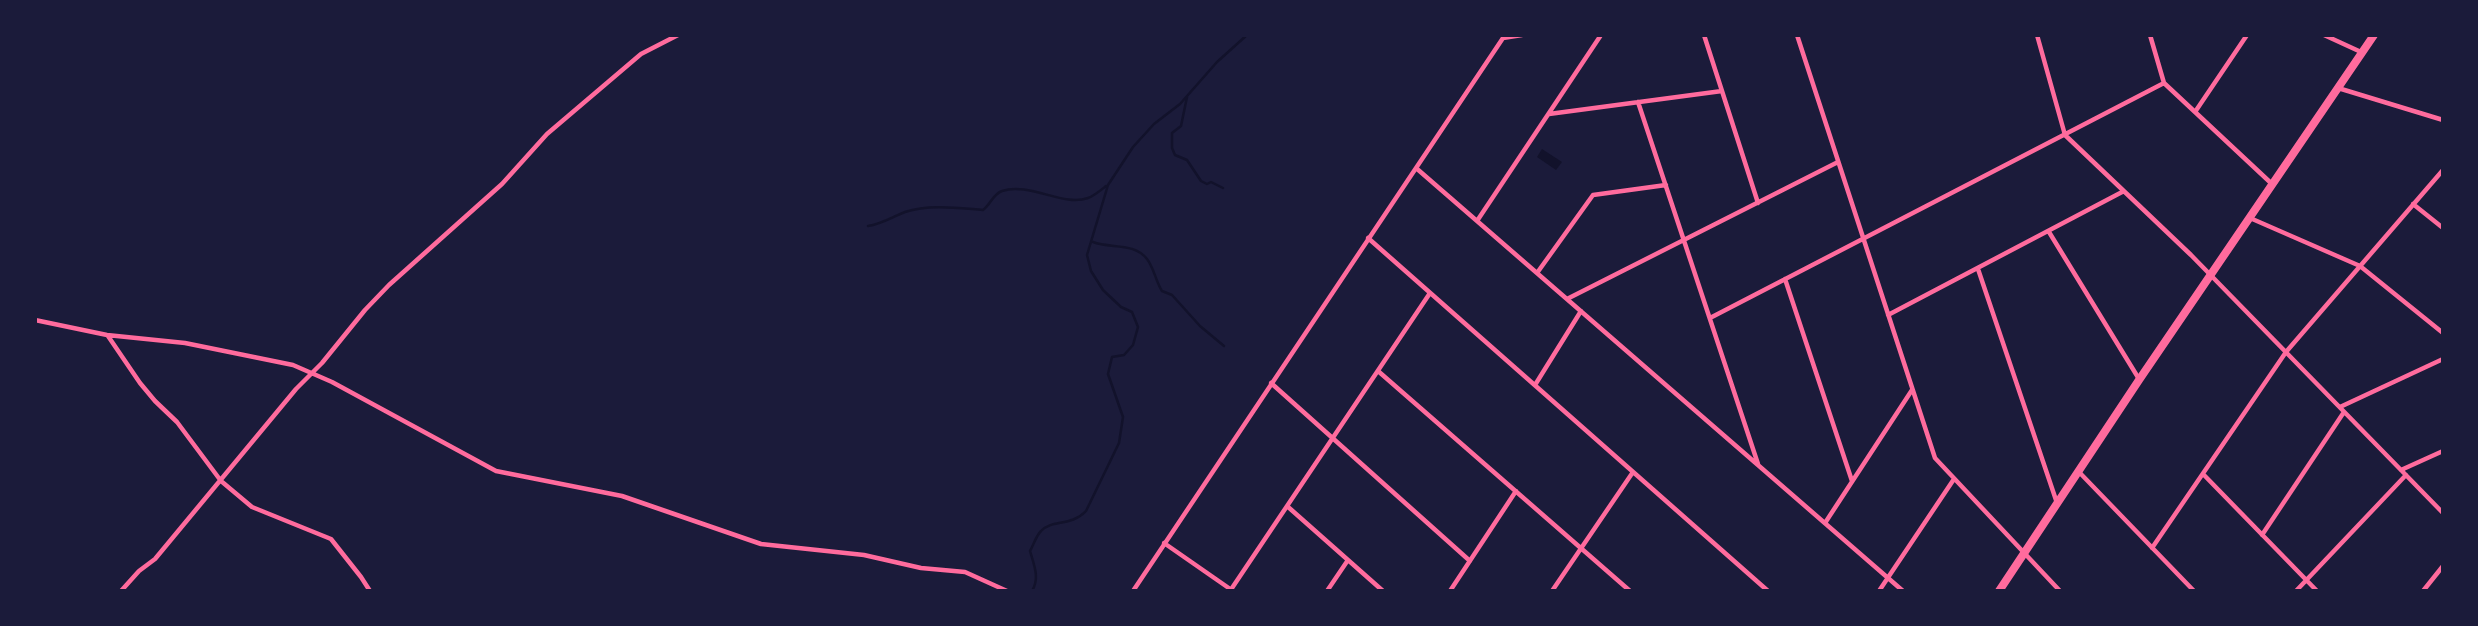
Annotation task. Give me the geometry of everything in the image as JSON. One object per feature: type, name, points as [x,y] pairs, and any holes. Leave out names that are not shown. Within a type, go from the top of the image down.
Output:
[{"type":"highway","points":[[1999,591],[2374,35]]},
{"type":"street","points":[[121,591],[155,559],[296,389],[418,257],[502,184],[547,134],[641,54],[678,35]]},
{"type":"street","points":[[1133,591],[1503,38],[1522,35]]},
{"type":"street","points":[[1477,221],[1601,35]]},
{"type":"street","points":[[1704,35],[1758,203]]},
{"type":"street","points":[[1797,35],[1934,458],[2060,591]]},
{"type":"street","points":[[2037,35],[2065,135],[2210,275],[2443,513]]},
{"type":"street","points":[[2150,35],[2164,83],[2272,184]]},
{"type":"street","points":[[2195,113],[2247,35]]},
{"type":"street","points":[[2324,35],[2362,52]]},
{"type":"street","points":[[1710,318],[2164,83]]},
{"type":"street","points":[[2337,88],[2443,120]]},
{"type":"street","points":[[1548,114],[1722,91]]},
{"type":"street","points":[[1638,102],[1758,465]]},
{"type":"street","points":[[1567,299],[1838,162]]},
{"type":"street","points":[[1416,168],[1903,591]]},
{"type":"street","points":[[2152,548],[2286,352],[2443,170]]},
{"type":"street","points":[[1537,273],[1593,195],[1666,185]]},
{"type":"street","points":[[1888,315],[2124,191]]},
{"type":"street","points":[[2413,204],[2443,228]]},
{"type":"street","points":[[2249,218],[2360,266],[2443,333]]},
{"type":"street","points":[[2049,232],[2139,380]]},
{"type":"street","points":[[1368,238],[1768,591]]},
{"type":"street","points":[[1978,269],[2057,503]]},
{"type":"street","points":[[1785,279],[1852,481]]},
{"type":"street","points":[[1164,543],[1232,591],[1430,293]]},
{"type":"street","points":[[1535,385],[1580,311]]},
{"type":"street","points":[[35,320],[107,335],[186,343],[293,365],[313,373],[496,471],[622,496],[761,544],[864,555],[922,568],[965,572],[1007,591]]},
{"type":"street","points":[[107,335],[140,383],[177,422],[221,481],[253,508],[331,539],[370,591]]},
{"type":"street","points":[[2262,535],[2342,409],[2443,359]]},
{"type":"street","points":[[1378,371],[1630,591]]},
{"type":"street","points":[[1271,383],[1470,561]]},
{"type":"street","points":[[1825,523],[1912,390]]},
{"type":"street","points":[[2401,470],[2443,451]]},
{"type":"street","points":[[1552,591],[1633,471]]},
{"type":"street","points":[[2078,471],[2194,591]]},
{"type":"street","points":[[2202,474],[2317,591]]},
{"type":"street","points":[[2296,591],[2406,475]]},
{"type":"street","points":[[1879,591],[1954,479]]},
{"type":"street","points":[[1450,591],[1516,491]]},
{"type":"street","points":[[1287,506],[1384,591]]},
{"type":"street","points":[[1327,591],[1348,560]]},
{"type":"street","points":[[2423,591],[2443,566]]},
{"type":"shaded area","points":[[1542,149],[1562,162],[1556,170],[1537,157]]},
{"type":"waterway","points":[[1032,591],[1036,576],[1030,551],[1038,536],[1045,527],[1074,519],[1086,511],[1119,443],[1123,417],[1108,374],[1112,357],[1124,355],[1133,345],[1138,327],[1132,312],[1121,307],[1103,290],[1091,271],[1087,255],[1108,185],[1133,147],[1154,124],[1180,104],[1217,62],[1247,35]]},
{"type":"waterway","points":[[1187,97],[1181,126],[1172,133],[1172,148],[1175,155],[1187,160],[1201,181],[1223,188]]},
{"type":"waterway","points":[[868,226],[924,208],[983,210],[999,192],[1013,189],[1078,200],[1090,197],[1106,186]]},
{"type":"waterway","points":[[1093,242],[1129,248],[1142,254],[1162,291],[1172,295],[1200,326],[1224,346]]}]
